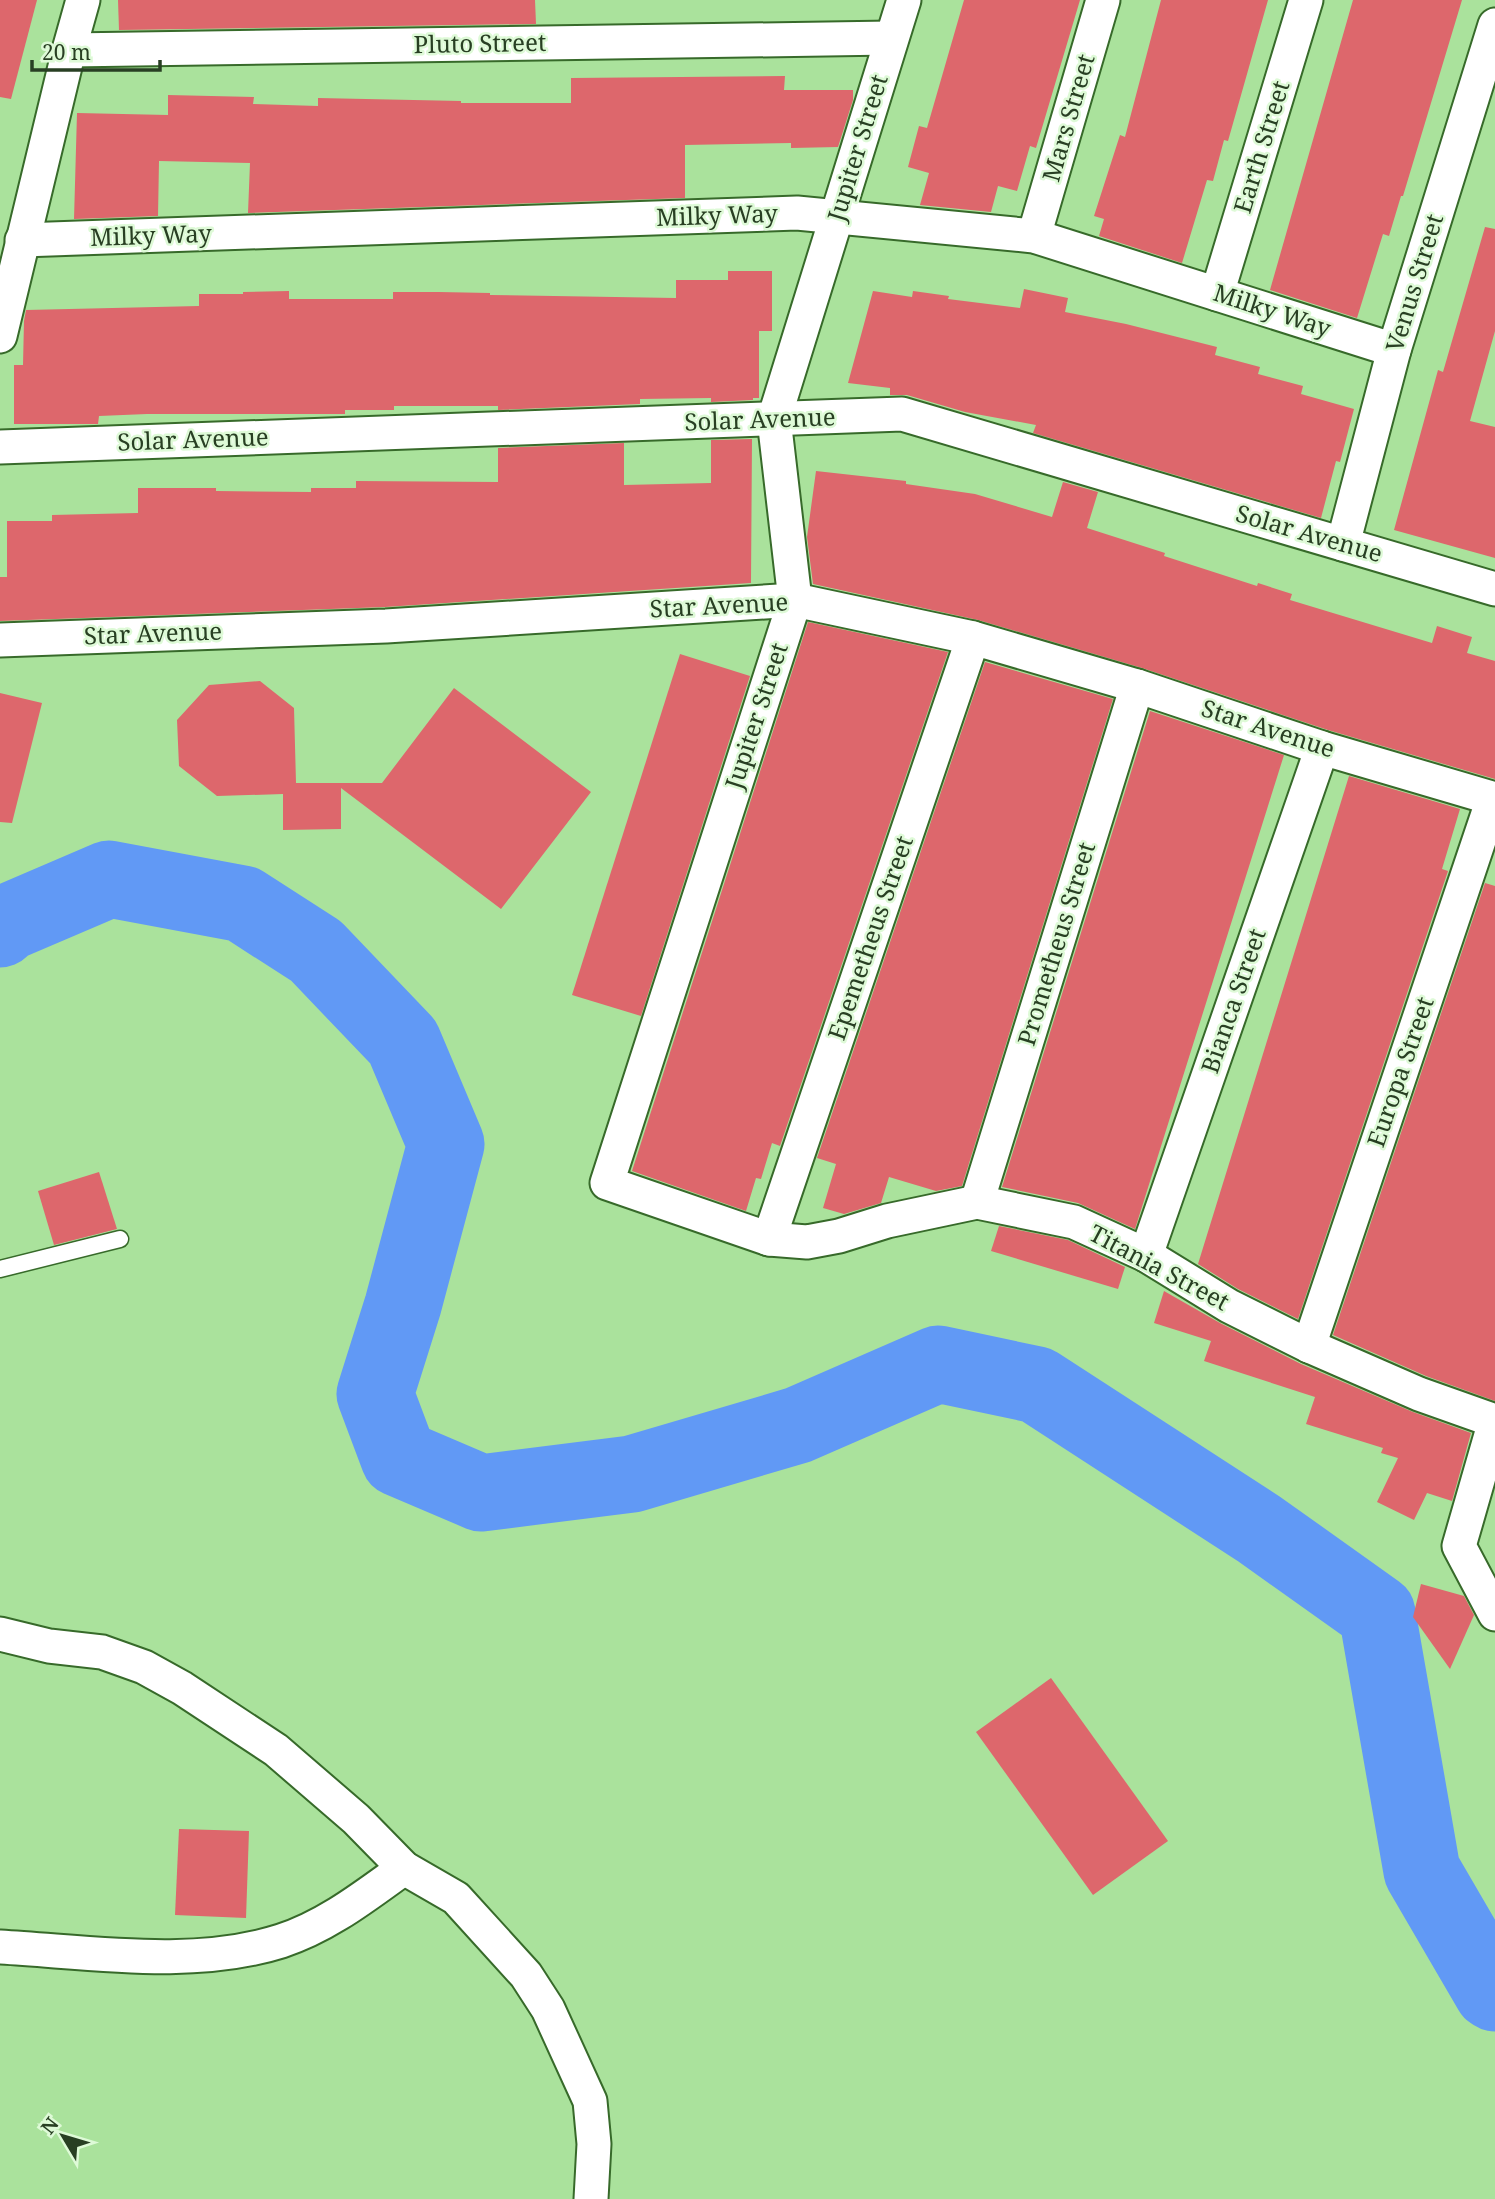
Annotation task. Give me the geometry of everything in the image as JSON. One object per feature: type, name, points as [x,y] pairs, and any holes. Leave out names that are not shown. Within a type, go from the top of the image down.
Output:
[{"type":"street","points":[[0,337],[83,0]]},
{"type":"street","name":"Jupiter Street","points":[[607,1182],[795,600],[774,419],[904,0]]},
{"type":"street","name":"Mars Street","points":[[1034,236],[1103,0]]},
{"type":"street","name":"Earth Street","points":[[1217,294],[1306,0]]},
{"type":"street","name":"Venus Street","points":[[1343,544],[1394,350],[1495,25]]},
{"type":"street","name":"Pluto Street","points":[[69,50],[891,38]]},
{"type":"street","name":"Milky Way","points":[[22,240],[783,213],[1034,236],[1394,350]]},
{"type":"street","name":"Solar Avenue","points":[[0,447],[902,414],[1495,589]]},
{"type":"street","name":"Star Avenue","points":[[0,640],[386,626],[795,600],[973,638],[1137,686],[1322,748],[1494,799]]},
{"type":"street","name":"Epemetheus Street","points":[[769,1239],[973,638]]},
{"type":"street","name":"Prometheus Street","points":[[977,1202],[1137,686]]},
{"type":"street","name":"Bianca Street","points":[[1146,1255],[1322,748]]},
{"type":"street","name":"Europa Street","points":[[1308,1346],[1494,799]]},
{"type":"street","name":"Titania Street","points":[[607,1182],[769,1239],[807,1241],[839,1236],[887,1221],[977,1202],[1074,1223],[1146,1255],[1229,1306],[1308,1346],[1419,1394],[1495,1421]]},
{"type":"street","points":[[1495,1421],[1460,1546],[1495,1614]]},
{"type":"street","points":[[0,1634],[49,1646],[102,1652],[144,1667],[182,1688],[276,1750],[356,1819],[404,1868],[456,1898],[526,1975],[548,2009],[590,2101],[594,2144],[591,2199]]},
{"type":"street","points":[[0,1947],[168,1957],[219,1954],[281,1941],[341,1914],[404,1868]]},
{"type":"lane","points":[[0,1269],[120,1238]]},
{"type":"building","points":[[0,0],[37,0],[11,99],[0,97]]},
{"type":"building","points":[[118,0],[535,0],[536,24],[119,30]]},
{"type":"building","points":[[964,0],[1080,0],[1036,148],[1030,146],[1017,191],[998,186],[991,212],[920,205],[929,173],[908,167],[919,126],[927,128]]},
{"type":"building","points":[[1161,0],[1268,0],[1228,141],[1224,140],[1213,181],[1207,180],[1182,263],[1099,236],[1104,219],[1094,216],[1120,135],[1125,137]]},
{"type":"building","points":[[1353,0],[1462,0],[1403,196],[1389,236],[1383,234],[1357,318],[1270,290]]},
{"type":"building","points":[[785,76],[784,90],[853,90],[853,100],[838,147],[791,148],[791,143],[685,145],[685,198],[248,213],[250,163],[159,161],[158,216],[74,219],[77,113],[168,115],[168,95],[254,97],[253,104],[318,106],[318,98],[461,103],[571,103],[571,78]]},
{"type":"building","points":[[1485,227],[1495,229],[1495,331],[1470,421],[1495,427],[1495,558],[1394,530],[1438,370],[1443,372]]},
{"type":"building","points":[[728,271],[772,271],[772,331],[759,331],[759,398],[753,400],[711,402],[711,398],[640,399],[640,404],[498,410],[498,406],[394,406],[394,410],[345,410],[345,414],[147,414],[99,416],[98,424],[14,424],[14,365],[23,365],[26,310],[199,306],[199,294],[289,291],[289,299],[393,299],[393,292],[676,298],[676,280],[728,280]]},
{"type":"building","points":[[1024,289],[1068,298],[1065,312],[1217,347],[1215,355],[1260,367],[1258,374],[1303,386],[1301,394],[1354,409],[1340,462],[1336,461],[1321,518],[1033,433],[1036,425],[965,412],[907,395],[890,395],[890,388],[848,383],[873,291],[912,297],[913,291],[949,296],[948,299],[1020,308]]},
{"type":"building","points":[[752,439],[751,583],[385,607],[0,621],[0,577],[7,577],[7,521],[52,521],[52,515],[138,513],[138,488],[311,492],[311,488],[356,488],[356,481],[498,482],[498,448],[624,443],[624,485],[711,483],[711,440]]},
{"type":"building","points":[[816,471],[906,481],[906,484],[975,494],[1052,517],[1063,482],[1098,492],[1087,528],[1257,586],[1258,583],[1292,594],[1290,600],[1432,643],[1437,626],[1472,637],[1467,653],[1495,661],[1495,779],[1328,730],[1142,668],[978,620],[813,584],[807,537]]},
{"type":"building","points":[[808,622],[948,652],[780,1146],[772,1143],[761,1179],[756,1178],[746,1211],[632,1171]]},
{"type":"building","points":[[680,654],[750,676],[641,1016],[572,995]]},
{"type":"building","points":[[985,662],[1113,699],[962,1186],[936,1191],[889,1177],[881,1203],[844,1214],[823,1208],[836,1164],[817,1158]]},
{"type":"building","points":[[260,681],[294,708],[296,783],[382,783],[454,688],[591,792],[501,909],[341,788],[341,829],[283,830],[283,794],[217,796],[179,766],[177,720],[209,685]]},
{"type":"building","points":[[0,693],[42,703],[12,823],[0,822]]},
{"type":"building","points":[[1150,711],[1284,755],[1135,1229],[1078,1203],[1002,1187]]},
{"type":"building","points":[[1349,776],[1460,809],[1442,869],[1448,871],[1298,1319],[1238,1289],[1198,1264]]},
{"type":"building","points":[[1485,883],[1495,886],[1495,1401],[1426,1376],[1333,1335]]},
{"type":"building","points":[[99,1172],[117,1229],[54,1245],[38,1191]]},
{"type":"building","points":[[999,1226],[1068,1240],[1125,1267],[1118,1289],[991,1251]]},
{"type":"building","points":[[1164,1291],[1301,1364],[1413,1412],[1471,1433],[1452,1501],[1427,1493],[1414,1520],[1377,1502],[1398,1458],[1381,1453],[1383,1448],[1306,1424],[1315,1397],[1204,1361],[1211,1341],[1154,1323]]},
{"type":"building","points":[[1421,1584],[1464,1596],[1474,1615],[1450,1669],[1413,1617]]},
{"type":"building","points":[[1051,1678],[1168,1841],[1093,1895],[976,1732]]},
{"type":"building","points":[[179,1829],[249,1831],[246,1918],[175,1915]]},
{"type":"waterway","points":[[0,929],[6,923],[109,879],[243,904],[316,951],[403,1042],[446,1144],[403,1305],[375,1394],[399,1458],[481,1493],[632,1474],[798,1425],[938,1364],[1037,1385],[1259,1529],[1377,1613],[1422,1871],[1495,1993]]}]
